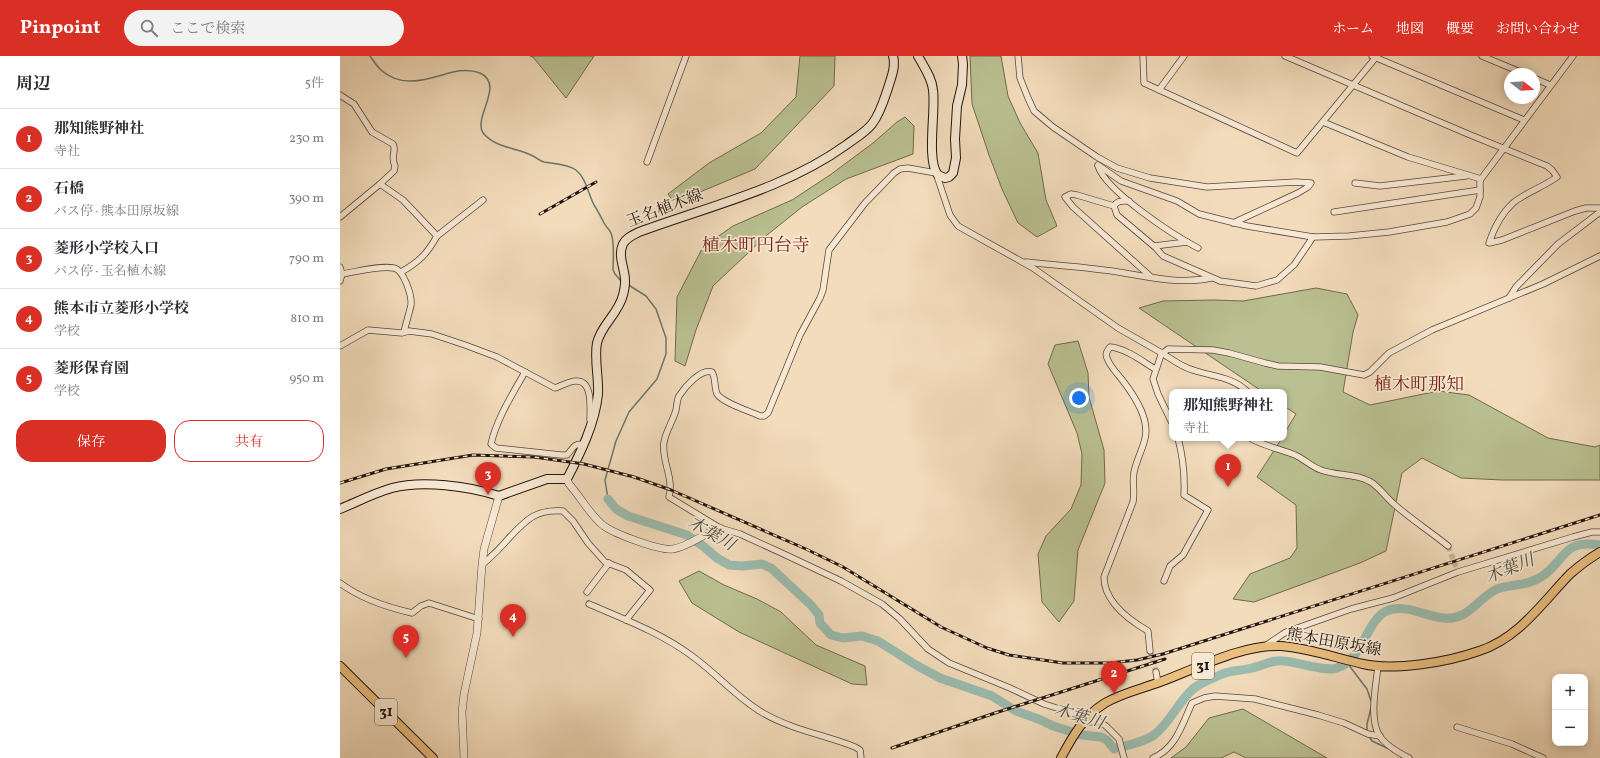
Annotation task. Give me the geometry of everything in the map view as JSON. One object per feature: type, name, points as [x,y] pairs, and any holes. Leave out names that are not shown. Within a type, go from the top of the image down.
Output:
[{"type":"main road","name":"玉名植木線","points":[[567,480],[587,438],[596,405],[598,392],[597,344],[600,334],[623,298],[626,282],[622,269],[621,250],[626,239],[639,232],[747,194],[801,173],[843,147],[872,125],[877,116],[885,99],[893,71],[893,56]]},
{"type":"main road","points":[[918,56],[933,88],[934,102],[932,145],[936,173],[945,178],[949,177],[953,173],[956,158],[955,139],[958,106],[962,85],[962,56]]},
{"type":"main road","points":[[340,509],[391,489],[418,484],[444,486],[491,493],[499,496],[548,479],[567,480]]},
{"type":"main road","name":"熊本田原坂線","points":[[1060,758],[1080,726],[1104,704],[1125,693],[1158,683],[1242,651],[1280,646],[1303,649],[1363,664],[1378,666],[1401,666],[1430,662],[1478,652],[1494,646],[1511,636],[1526,623],[1572,573],[1599,553]]},
{"type":"main road","name":"31","points":[[340,666],[433,758]]},
{"type":"street","points":[[647,162],[686,56]]},
{"type":"street","points":[[1018,56],[1020,78],[1034,111],[1053,127],[1097,158],[1117,168],[1150,178],[1207,187],[1296,182],[1311,183],[1308,187],[1298,193],[1233,223]]},
{"type":"street","points":[[1143,56],[1145,73],[1144,83],[1298,153],[1375,56],[1524,120]]},
{"type":"street","points":[[1159,90],[1184,56]]},
{"type":"street","points":[[1285,56],[1503,149],[1547,166],[1552,170],[1556,177],[1547,184],[1513,203],[1494,228],[1489,243],[1502,240],[1575,211],[1586,208],[1600,208]]},
{"type":"street","points":[[1482,56],[1511,68]]},
{"type":"street","points":[[1098,165],[1121,181],[1177,201],[1199,214],[1233,223],[1312,237],[1349,236],[1389,232],[1447,222],[1470,214],[1476,208],[1480,197],[1481,179],[1573,56]]},
{"type":"street","points":[[1540,81],[1550,85]]},
{"type":"street","points":[[340,95],[354,104],[372,132],[393,144],[395,147],[393,160],[396,166],[394,171],[380,184],[340,217]]},
{"type":"street","points":[[1323,122],[1408,157],[1481,179]]},
{"type":"street","points":[[1097,158],[1100,173],[1104,179],[1129,201],[1187,242],[1198,248]]},
{"type":"street","points":[[1124,758],[1119,739],[1106,726],[1098,721],[1080,726],[1079,715],[1044,704],[1010,688],[949,663],[934,654],[900,618],[882,604],[841,582],[746,537],[720,528],[669,496],[671,485],[664,442],[676,410],[678,398],[684,388],[702,372],[707,370],[712,372],[718,395],[724,400],[760,416],[768,414],[800,335],[823,290],[829,250],[864,202],[894,173],[900,169],[908,168],[936,173],[950,215],[958,226],[1023,262],[1136,339],[1164,353],[1182,366],[1208,375],[1234,381],[1244,389]]},
{"type":"street","points":[[1355,183],[1380,186],[1468,175]]},
{"type":"street","points":[[380,184],[403,200],[438,236]]},
{"type":"street","points":[[1334,212],[1480,190]]},
{"type":"street","points":[[1114,206],[1072,194],[1065,197],[1073,208],[1150,276]]},
{"type":"street","points":[[400,272],[421,259],[438,236],[483,200]]},
{"type":"street","points":[[1114,206],[1116,202],[1120,200],[1129,201]]},
{"type":"street","points":[[1114,206],[1117,215],[1154,246],[1163,256],[1220,282],[1256,286],[1277,280],[1294,265],[1312,237]]},
{"type":"street","points":[[1509,299],[1516,287],[1558,244],[1600,212]]},
{"type":"street","points":[[1154,246],[1187,242]]},
{"type":"street","points":[[1169,417],[1154,386],[1153,379],[1155,369],[1161,355],[1168,349],[1213,350],[1272,364],[1320,368],[1364,375],[1370,372],[1389,353],[1443,326],[1543,284],[1600,256]]},
{"type":"street","points":[[1023,262],[1093,268],[1189,280],[1211,278]]},
{"type":"street","points":[[340,267],[342,274],[340,282]]},
{"type":"street","points":[[342,274],[385,267],[393,268],[400,272],[406,284],[411,304],[404,332]]},
{"type":"street","points":[[340,346],[368,330],[409,331],[432,334],[497,357],[555,388],[576,380],[583,382],[587,387],[591,400],[590,428]]},
{"type":"street","points":[[1150,651],[1148,631],[1134,622],[1112,601],[1104,583],[1104,577],[1133,502],[1134,470],[1146,437],[1146,426],[1135,398],[1110,365],[1106,357],[1106,352],[1110,347],[1113,347],[1155,369]]},
{"type":"street","points":[[525,372],[500,418],[491,444],[496,448],[561,456],[567,455],[574,445],[583,445]]},
{"type":"street","points":[[1164,581],[1170,566],[1182,555],[1208,510],[1184,495],[1185,479],[1183,456],[1179,441]]},
{"type":"street","points":[[1256,441],[1296,456],[1320,470],[1337,474],[1353,475],[1371,482],[1394,504],[1448,546]]},
{"type":"street","points":[[567,480],[603,526],[620,534],[664,549],[673,549],[689,543],[710,531],[720,528]]},
{"type":"street","points":[[464,758],[462,712],[464,694],[479,619],[482,565],[487,537],[499,496]]},
{"type":"street","points":[[482,565],[528,519],[538,513],[563,511],[573,521],[588,544],[605,562],[626,570],[650,590],[626,620]]},
{"type":"street","points":[[1263,648],[1286,632],[1351,610],[1393,598],[1458,572],[1573,537],[1592,532],[1600,532]]},
{"type":"street","points":[[587,592],[609,563]]},
{"type":"street","points":[[340,583],[355,594],[398,610],[412,613],[421,606],[429,603],[479,619]]},
{"type":"street","points":[[589,604],[656,634],[692,657],[745,702],[762,713],[795,728],[855,747],[860,750],[861,758]]},
{"type":"street","points":[[1378,666],[1374,703],[1376,726],[1380,736],[1388,744],[1409,758]]},
{"type":"street","points":[[1156,672],[1158,683]]},
{"type":"street","points":[[1153,758],[1162,754],[1170,747],[1178,734],[1192,703],[1204,698],[1215,696],[1267,701],[1344,723],[1368,734],[1380,736]]},
{"type":"street","points":[[1457,727],[1512,744],[1543,758]]},
{"type":"green space","points":[[530,56],[594,56],[566,98],[533,57]]},
{"type":"green space","points":[[800,56],[835,56],[834,86],[755,169],[693,195],[673,201],[668,194],[709,163],[761,133],[796,97]]},
{"type":"green space","points":[[970,56],[1001,56],[1008,96],[1020,123],[1038,153],[1046,200],[1057,226],[1037,237],[1018,223],[1002,189],[989,155],[972,104]]},
{"type":"green space","points":[[905,117],[914,126],[913,154],[846,179],[802,207],[767,235],[713,286],[696,330],[685,366],[675,361],[677,297],[703,247],[733,226],[792,200],[830,175]]},
{"type":"green space","points":[[1316,288],[1347,294],[1358,315],[1353,332],[1343,392],[1370,405],[1438,391],[1469,395],[1548,438],[1595,447],[1600,445],[1600,480],[1502,480],[1461,478],[1422,458],[1402,473],[1386,551],[1360,563],[1254,602],[1233,599],[1250,574],[1290,558],[1297,548],[1296,505],[1257,477],[1280,441],[1287,441],[1287,429],[1296,414],[1287,408],[1287,389],[1259,389],[1139,308],[1163,301],[1243,301]]},
{"type":"green space","points":[[1078,341],[1088,373],[1089,397],[1104,450],[1105,483],[1078,550],[1074,601],[1059,622],[1042,602],[1038,554],[1046,536],[1071,509],[1081,485],[1082,454],[1077,433],[1048,364],[1055,345]]},
{"type":"green space","points":[[699,571],[724,585],[757,599],[781,612],[816,645],[865,666],[867,685],[852,684],[739,632],[692,603],[679,581]]},
{"type":"green space","points":[[1243,709],[1327,758],[1246,758],[1234,752],[1221,758],[1171,758],[1186,747],[1209,718]]},
{"type":"waterway","points":[[370,56],[381,70],[398,80],[417,81],[463,71],[474,71],[487,78],[490,85],[481,128],[484,134],[489,139],[501,145],[527,153],[544,162],[569,166],[579,173],[585,181],[594,205],[611,233],[613,247],[613,270],[622,282]]},
{"type":"waterway","points":[[608,499],[605,480],[616,441],[629,412],[657,379],[666,354],[666,338],[656,309],[646,296],[627,284]]},
{"type":"waterway","name":"木葉川","points":[[608,499],[616,509],[628,516],[687,535],[717,558],[729,565],[742,566],[762,564],[771,568],[811,605],[819,615],[820,623],[831,635],[843,638],[862,636],[878,641],[940,678],[992,696],[1016,711],[1053,726],[1082,735],[1101,737],[1107,740],[1114,749],[1150,738],[1165,725],[1193,689],[1202,683],[1224,673],[1280,661],[1326,669],[1337,668],[1347,663],[1354,656],[1371,627],[1384,612],[1393,609],[1402,609],[1437,617],[1455,617],[1464,614],[1488,594],[1497,589],[1536,580],[1549,571],[1571,548],[1578,545],[1587,544],[1600,545]]},
{"type":"waterway","points":[[1348,664],[1367,689],[1371,701]]},
{"type":"waterway","points":[[1367,732],[1367,724],[1371,708]]},
{"type":"waterway","points":[[1368,735],[1372,741],[1389,749]]},
{"type":"tunnel","points":[[1448,546],[1458,572]]},
{"type":"tunnel","points":[[1150,651],[1156,672]]},
{"type":"railway","points":[[540,214],[596,182]]},
{"type":"railway","points":[[340,483],[386,469],[473,455],[534,457],[584,464],[634,477],[671,490],[806,549],[843,567],[941,627],[987,648],[1009,655],[1063,663],[1110,663],[1137,660],[1163,654],[1600,515]]},
{"type":"railway","points":[[892,748],[995,713],[1165,659]]},
{"type":"place","name":"那知熊野神社","points":[[1228,487]]},
{"type":"place","name":"菱形小学校入口","points":[[488,495]]},
{"type":"place","name":"熊本市立菱形小学校","points":[[513,637]]},
{"type":"place","name":"菱形保育園","points":[[406,658]]},
{"type":"place","name":"石橋","points":[[1114,694]]},
{"type":"district","name":"植木町円台寺","points":[[756,246]]},
{"type":"district","name":"植木町那知","points":[[1419,385]]}]
